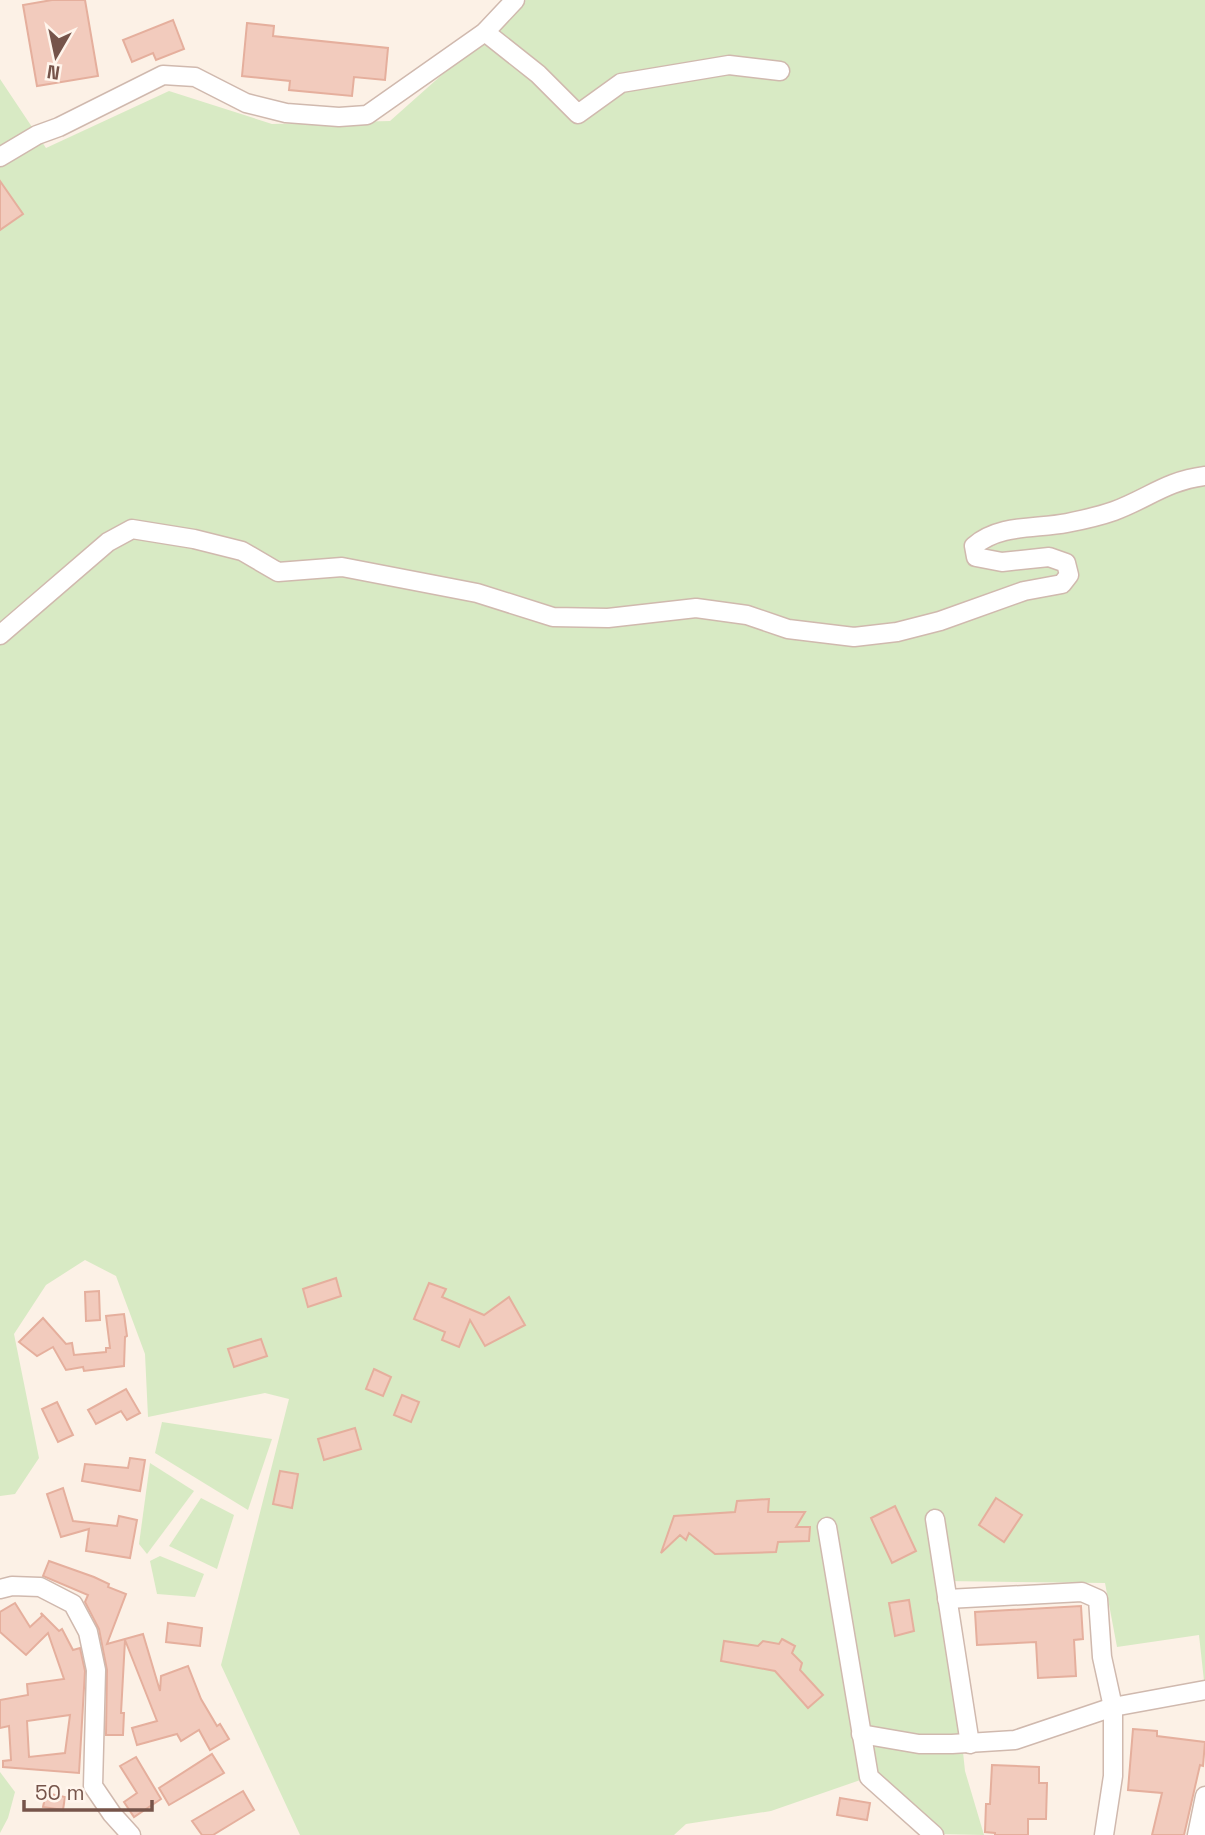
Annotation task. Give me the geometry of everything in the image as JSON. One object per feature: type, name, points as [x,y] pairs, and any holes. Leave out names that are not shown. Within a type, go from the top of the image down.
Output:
[{"type":"street","points":[[0,156],[37,135],[59,127],[163,75],[195,77],[246,103],[286,113],[339,117],[367,115],[485,32],[515,0]]},
{"type":"street","points":[[485,32],[538,74],[578,114],[621,83],[729,65],[780,71]]},
{"type":"street","points":[[0,635],[108,542],[132,529],[194,539],[242,551],[278,572],[342,567],[477,593],[553,617],[608,618],[696,608],[747,615],[788,629],[854,637],[897,632],[940,621],[1024,591],[1062,584],[1069,575],[1066,563],[1049,557],[1002,562],[976,557],[974,546],[983,538],[1002,531],[1067,523],[1114,511],[1171,483],[1205,476]]},
{"type":"street","points":[[936,1519],[970,1744]]},
{"type":"street","points":[[827,1527],[869,1777],[934,1835]]},
{"type":"street","points":[[0,1589],[12,1586],[40,1587],[73,1604],[89,1632],[96,1670],[93,1786],[112,1814],[131,1835]]},
{"type":"street","points":[[947,1599],[1082,1592],[1098,1599],[1102,1657],[1113,1706],[1113,1776],[1104,1835]]},
{"type":"street","points":[[861,1734],[919,1744],[970,1744],[1015,1740],[1113,1706],[1205,1690]]},
{"type":"street","points":[[1197,1835],[1205,1796]]},
{"type":"green space","points":[[526,0],[1205,0],[1205,1690],[1199,1635],[1117,1647],[1105,1583],[945,1581],[965,1771],[984,1835],[941,1834],[869,1777],[771,1811],[686,1824],[674,1835],[300,1835],[221,1665],[289,1399],[265,1393],[148,1417],[145,1354],[116,1276],[85,1260],[46,1285],[14,1334],[39,1458],[15,1494],[0,1496],[0,79],[46,148],[169,91],[272,124],[390,121]]},
{"type":"green space","points":[[162,1422],[272,1439],[248,1510],[155,1453]]},
{"type":"green space","points":[[150,1463],[194,1491],[147,1554],[139,1544]]},
{"type":"green space","points":[[201,1498],[234,1515],[217,1569],[169,1546]]},
{"type":"green space","points":[[160,1556],[204,1574],[195,1597],[157,1594],[150,1561]]},
{"type":"green space","points":[[0,1772],[15,1792],[8,1818],[0,1833]]},
{"type":"building","points":[[52,0],[85,0],[98,76],[37,86],[23,5]]},
{"type":"building","points":[[173,20],[184,49],[156,60],[153,53],[132,62],[123,40]]},
{"type":"building","points":[[247,23],[274,26],[273,36],[388,48],[385,80],[354,77],[352,96],[289,90],[290,81],[242,76]]},
{"type":"building","points":[[0,181],[23,214],[0,230]]},
{"type":"building","points":[[336,1278],[341,1296],[308,1307],[303,1289]]},
{"type":"building","points":[[429,1283],[446,1289],[442,1297],[484,1315],[509,1297],[525,1325],[485,1346],[470,1320],[459,1347],[442,1340],[445,1332],[414,1319]]},
{"type":"building","points":[[99,1291],[100,1320],[86,1321],[85,1292]]},
{"type":"building","points":[[124,1314],[127,1336],[124,1366],[84,1371],[83,1367],[66,1370],[53,1347],[37,1356],[19,1342],[43,1318],[66,1344],[72,1343],[74,1355],[106,1352],[106,1348],[110,1348],[106,1316]]},
{"type":"building","points":[[261,1339],[267,1356],[234,1367],[228,1349]]},
{"type":"building","points":[[374,1369],[391,1377],[383,1396],[366,1389]]},
{"type":"building","points":[[126,1389],[140,1413],[127,1420],[121,1411],[96,1424],[88,1410]]},
{"type":"building","points":[[402,1395],[419,1402],[411,1422],[394,1415]]},
{"type":"building","points":[[57,1402],[73,1435],[58,1442],[42,1409]]},
{"type":"building","points":[[355,1428],[361,1449],[324,1460],[318,1439]]},
{"type":"building","points":[[130,1458],[145,1460],[140,1491],[82,1481],[85,1464],[128,1468]]},
{"type":"building","points":[[280,1471],[298,1474],[292,1508],[273,1504]]},
{"type":"building","points":[[63,1488],[73,1521],[117,1526],[119,1516],[137,1520],[130,1558],[86,1551],[89,1529],[61,1537],[47,1494]]},
{"type":"building","points":[[996,1498],[1022,1515],[1004,1542],[979,1525]]},
{"type":"building","points":[[769,1499],[768,1512],[805,1512],[796,1527],[810,1527],[809,1541],[778,1542],[776,1552],[715,1554],[689,1533],[686,1540],[680,1535],[661,1553],[674,1516],[735,1512],[737,1501]]},
{"type":"building","points":[[895,1506],[916,1551],[892,1563],[871,1518]]},
{"type":"building","points":[[49,1561],[94,1577],[109,1584],[108,1587],[126,1594],[107,1644],[143,1634],[160,1691],[161,1676],[188,1666],[201,1699],[217,1726],[220,1724],[229,1739],[210,1750],[199,1730],[181,1741],[177,1734],[137,1745],[132,1728],[157,1721],[125,1640],[121,1713],[124,1713],[123,1735],[106,1735],[107,1670],[99,1629],[85,1602],[88,1595],[43,1576]]},
{"type":"building","points":[[909,1600],[914,1631],[895,1636],[889,1603]]},
{"type":"building","points":[[15,1603],[30,1627],[42,1616],[41,1613],[59,1631],[62,1629],[73,1650],[80,1648],[85,1671],[79,1773],[3,1767],[3,1761],[11,1760],[9,1726],[0,1728],[0,1700],[28,1695],[27,1684],[64,1679],[48,1633],[26,1655],[0,1632],[0,1612]],"holes":[[[70,1715],[65,1753],[29,1757],[27,1721]]]},
{"type":"building","points":[[1081,1606],[1083,1639],[1074,1640],[1076,1676],[1038,1678],[1036,1642],[977,1645],[975,1612]]},
{"type":"building","points":[[168,1623],[202,1628],[200,1646],[166,1642]]},
{"type":"building","points":[[782,1639],[795,1646],[792,1653],[802,1663],[800,1670],[823,1695],[808,1708],[775,1671],[721,1661],[724,1641],[758,1646],[763,1641],[779,1644]]},
{"type":"building","points":[[1133,1729],[1157,1731],[1157,1736],[1205,1742],[1203,1766],[1200,1765],[1184,1835],[1152,1835],[1162,1793],[1128,1790]]},
{"type":"building","points":[[212,1754],[224,1773],[169,1805],[159,1788]]},
{"type":"building","points":[[136,1757],[161,1799],[134,1817],[124,1802],[137,1793],[120,1766]]},
{"type":"building","points":[[992,1765],[1039,1767],[1039,1783],[1047,1783],[1046,1819],[1028,1819],[1028,1835],[995,1835],[985,1832]]},
{"type":"building","points":[[243,1791],[254,1810],[213,1835],[202,1835],[192,1821]]},
{"type":"building","points":[[46,1793],[65,1797],[63,1810],[43,1807]]},
{"type":"building","points":[[840,1798],[870,1803],[867,1820],[837,1815]]}]
